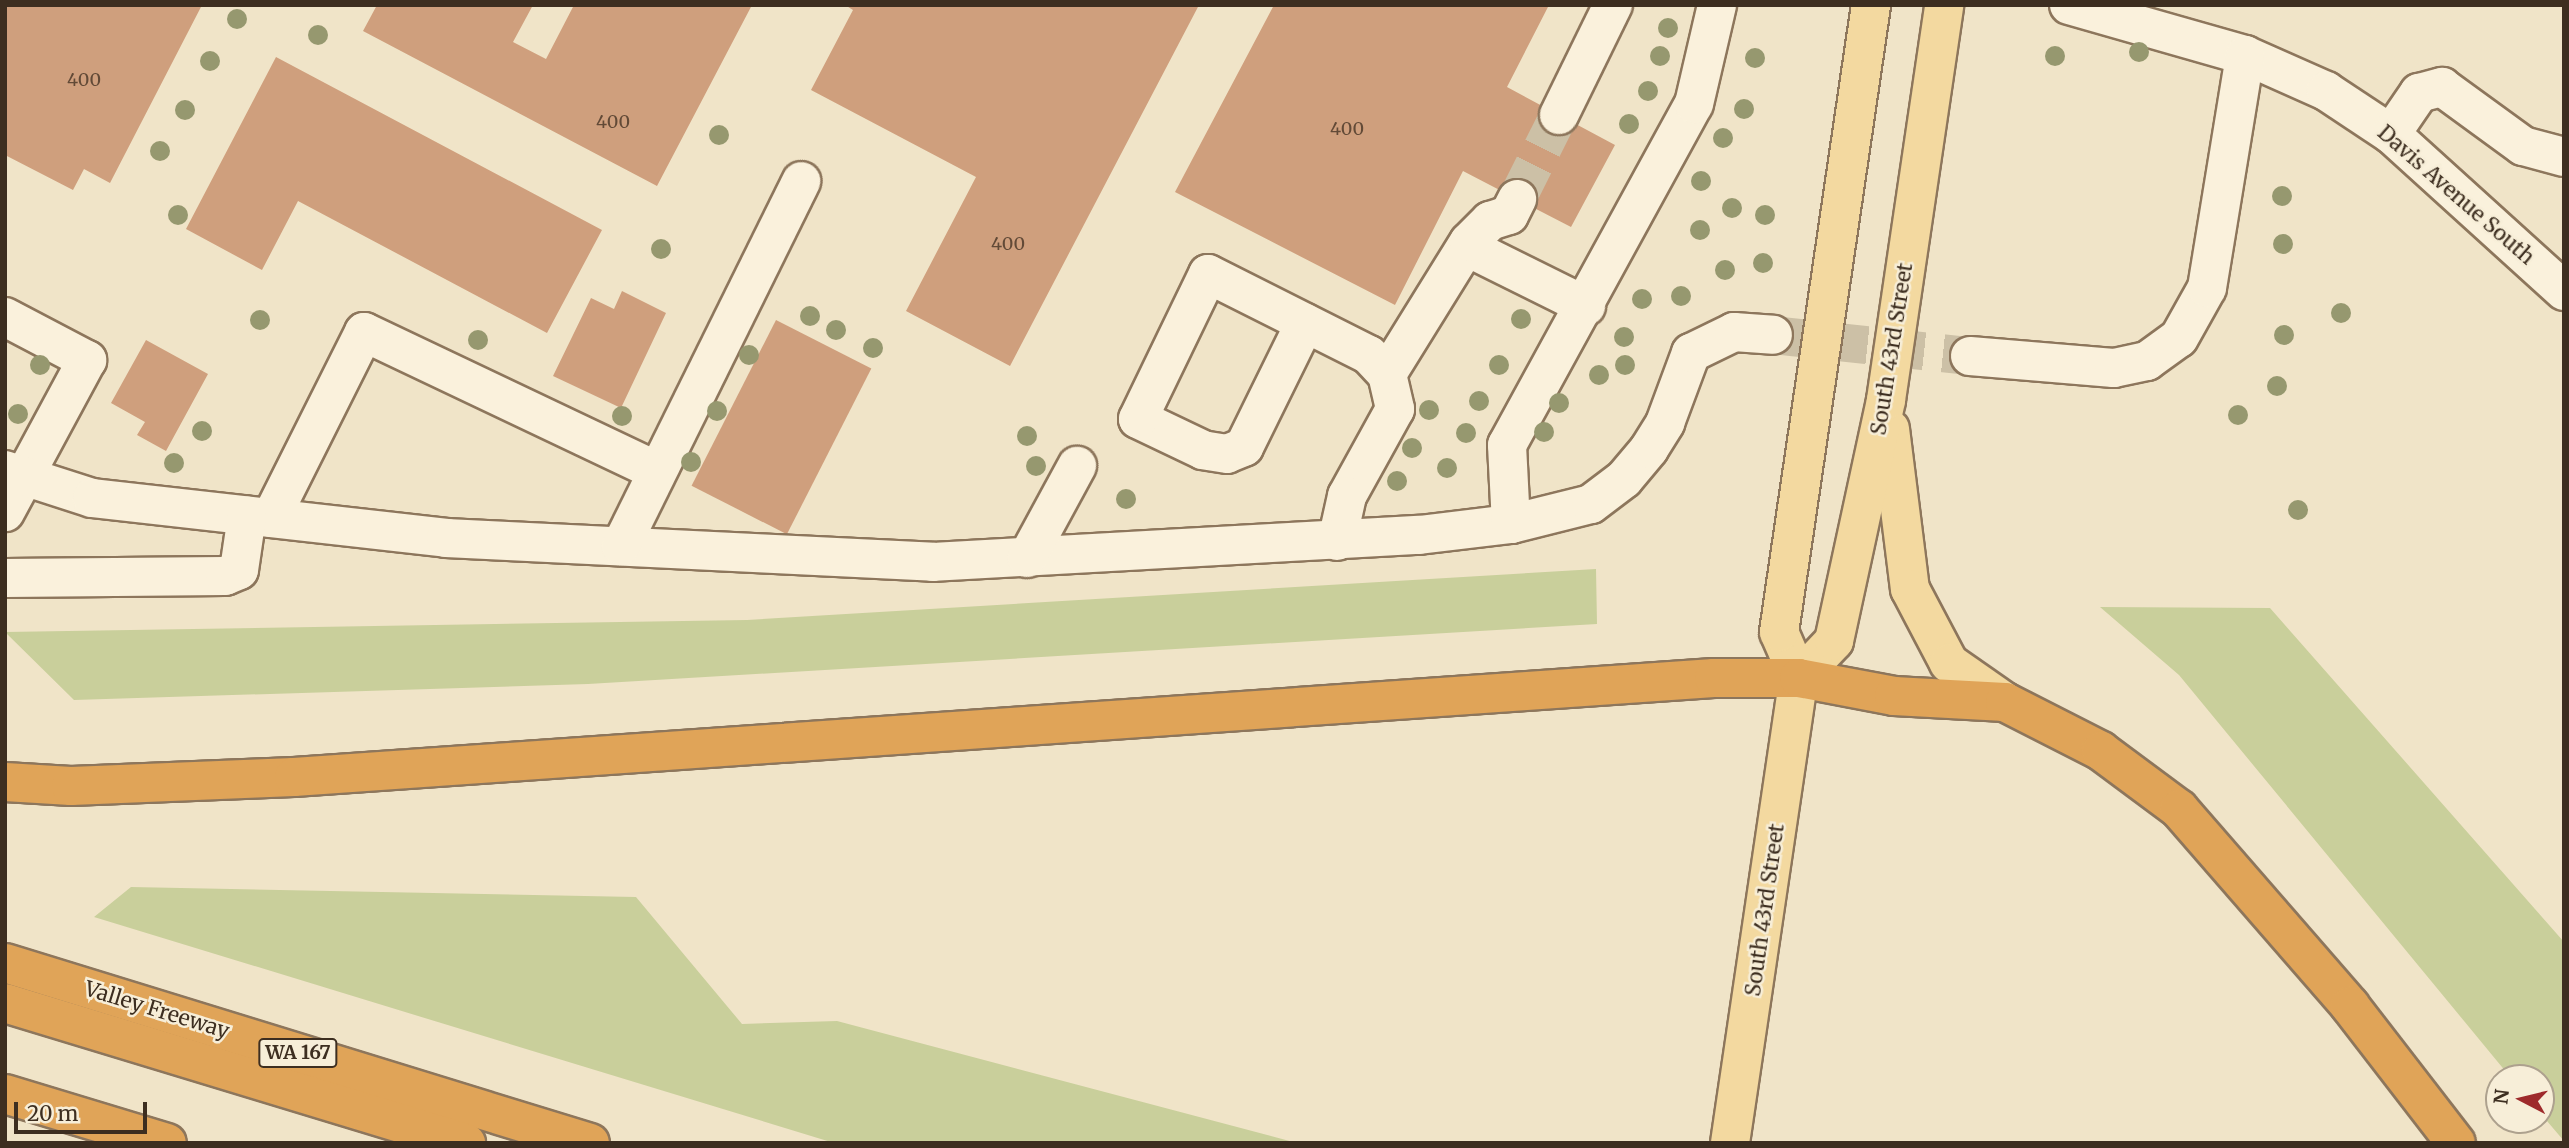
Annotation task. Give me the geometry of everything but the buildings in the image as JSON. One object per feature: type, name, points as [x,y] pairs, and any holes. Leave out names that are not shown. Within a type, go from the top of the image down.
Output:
[{"type":"highway","points":[[5,782],[71,786],[294,777],[1714,678],[1799,678],[1894,696],[2005,702],[2101,751],[2179,809],[2350,1006],[2456,1143]]},
{"type":"highway","name":"Valley Freeway","points":[[5,964],[590,1143]]},
{"type":"highway","points":[[5,1003],[466,1143]]},
{"type":"highway","points":[[5,1094],[167,1143]]},
{"type":"main road","points":[[1799,678],[1779,632],[1871,5]]},
{"type":"main road","name":"South 43rd Street","points":[[1730,1143],[1799,678],[1834,640],[1886,400],[1944,5]]},
{"type":"main road","points":[[1886,400],[1910,590],[1949,663],[2005,702]]},
{"type":"street","points":[[1559,115],[1613,5]]},
{"type":"street","points":[[1511,524],[1507,445],[1586,306],[1694,104],[1717,5]]},
{"type":"street","name":"Davis Avenue South","points":[[2069,5],[2245,55],[2326,91],[2390,135],[2564,291]]},
{"type":"street","points":[[1970,356],[2114,368],[2147,361],[2179,338],[2207,288],[2245,55]]},
{"type":"street","points":[[2390,135],[2419,93],[2442,87],[2523,146],[2564,157]]},
{"type":"street","points":[[621,546],[801,181]]},
{"type":"street","points":[[1387,374],[1467,247],[1490,221],[1509,215],[1517,199]]},
{"type":"street","points":[[1467,247],[1586,306]]},
{"type":"street","points":[[1305,323],[1244,447],[1227,454],[1203,450],[1138,419],[1208,274],[1369,355],[1387,374],[1395,410],[1348,496],[1338,541]]},
{"type":"street","points":[[5,317],[87,360],[16,474],[5,512]]},
{"type":"street","points":[[5,578],[225,576],[239,570],[259,517],[364,332],[657,471]]},
{"type":"street","points":[[16,474],[92,498],[446,538],[933,562],[1338,541],[1511,524],[1591,504],[1624,479],[1665,424],[1691,353],[1711,338],[1773,335]]},
{"type":"street","points":[[1027,558],[1077,466]]},
{"type":"green space","points":[[1596,569],[1597,624],[588,684],[74,700],[5,632],[747,620]]},
{"type":"green space","points":[[2100,607],[2270,608],[2564,942],[2564,1141],[2555,1130],[2555,1064],[2499,1064],[2179,675]]},
{"type":"green space","points":[[131,887],[636,897],[742,1024],[837,1021],[1297,1143],[834,1143],[94,917]]},
{"type":"tunnel","points":[[1517,199],[1559,115]]},
{"type":"tunnel","points":[[1773,335],[1970,356]]}]
